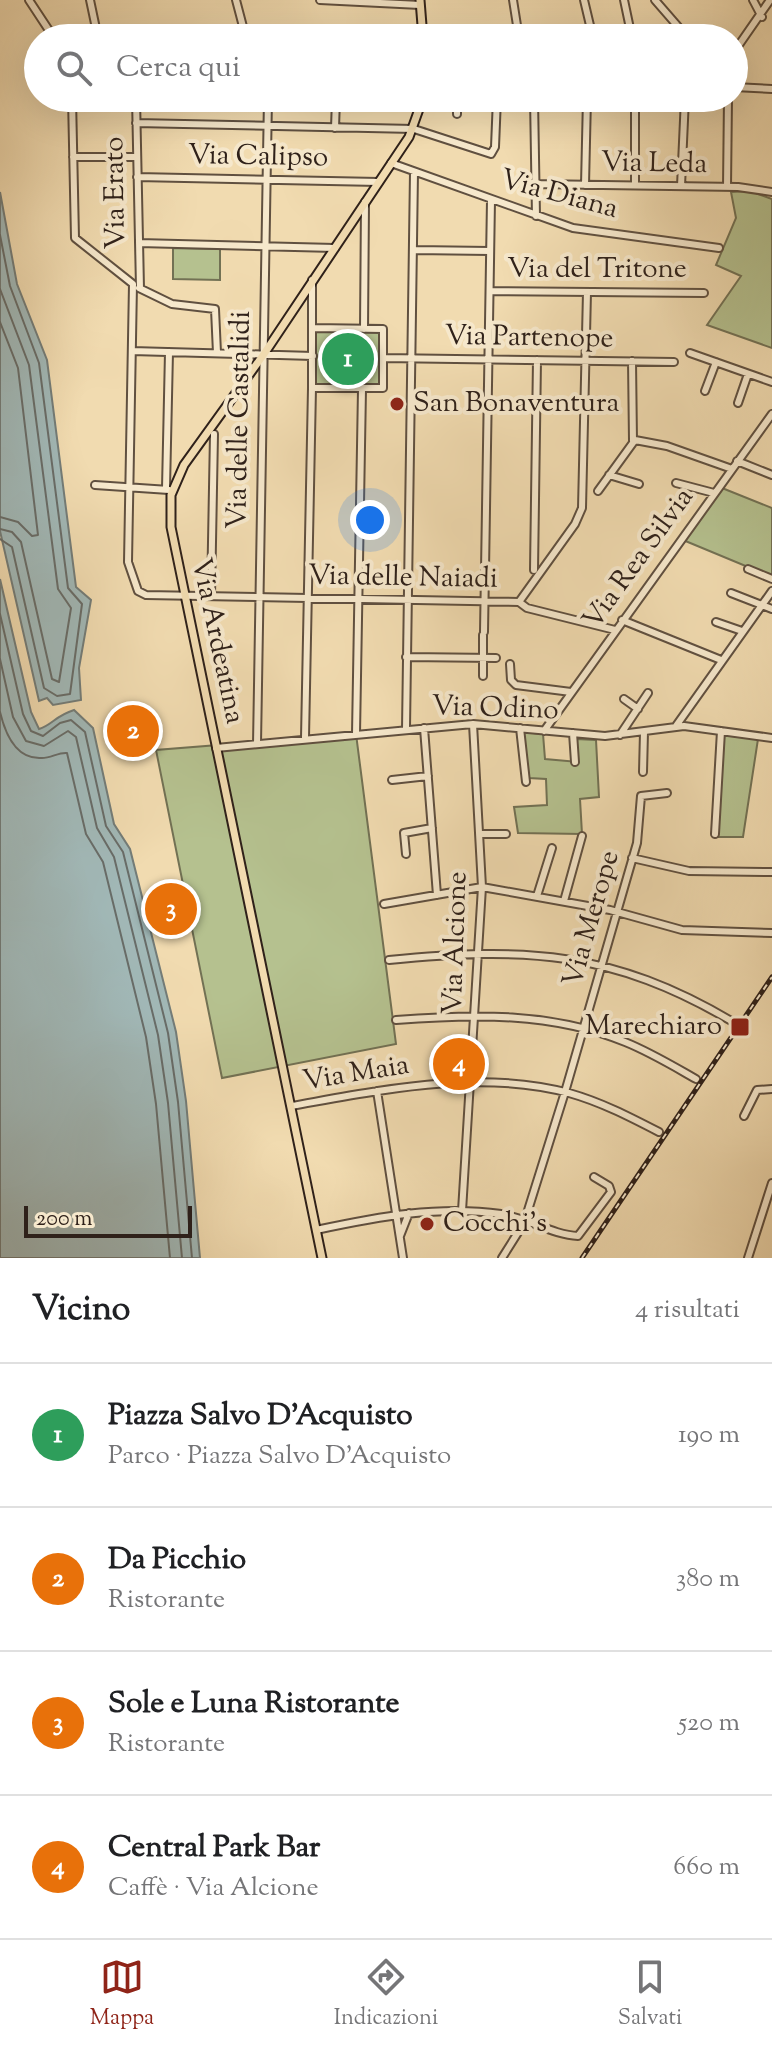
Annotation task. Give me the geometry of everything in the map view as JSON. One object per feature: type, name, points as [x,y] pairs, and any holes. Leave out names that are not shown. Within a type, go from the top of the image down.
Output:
[{"type":"main road","points":[[420,2],[422,24]]},
{"type":"main road","name":"Via Ardeatina","points":[[322,1258],[170,522],[169,490],[379,182],[414,129],[419,112]]},
{"type":"street","points":[[29,0],[45,24]]},
{"type":"street","points":[[90,0],[95,24]]},
{"type":"street","points":[[236,0],[242,24]]},
{"type":"street","points":[[320,0],[420,2]]},
{"type":"street","points":[[513,0],[517,24]]},
{"type":"street","points":[[584,0],[590,24]]},
{"type":"street","points":[[624,0],[629,24]]},
{"type":"street","points":[[656,0],[676,24]]},
{"type":"street","points":[[753,0],[762,17]]},
{"type":"street","points":[[748,34],[770,0]]},
{"type":"street","points":[[748,88],[772,89]]},
{"type":"street","points":[[72,112],[75,238],[136,286],[167,303],[215,309],[217,353]]},
{"type":"street","name":"Via Erato","points":[[129,486],[132,351],[139,243],[136,112]]},
{"type":"street","name":"Via delle Castalidi","points":[[257,744],[268,112]]},
{"type":"street","points":[[335,128],[336,112]]},
{"type":"street","points":[[136,123],[414,129],[492,153],[496,112]]},
{"type":"street","points":[[534,112],[536,216]]},
{"type":"street","points":[[585,185],[587,112]]},
{"type":"street","points":[[635,112],[635,185]]},
{"type":"street","points":[[681,186],[684,112]]},
{"type":"street","points":[[727,187],[728,112]]},
{"type":"street","points":[[73,157],[137,157]]},
{"type":"street","name":"Via Diana","points":[[391,163],[582,230],[719,248]]},
{"type":"street","points":[[406,729],[414,172]]},
{"type":"street","name":"Via Calipso","points":[[137,177],[379,182]]},
{"type":"street","name":"Via Leda","points":[[535,184],[727,187],[772,192]]},
{"type":"street","points":[[483,676],[491,200]]},
{"type":"street","points":[[364,329],[365,202]]},
{"type":"street","points":[[139,243],[335,248]]},
{"type":"street","points":[[414,250],[490,251]]},
{"type":"street","points":[[305,738],[312,280]]},
{"type":"street","name":"Via del Tritone","points":[[490,291],[704,293]]},
{"type":"street","points":[[519,602],[575,524],[582,508],[587,292]]},
{"type":"street","points":[[312,388],[383,388],[383,329],[313,328]]},
{"type":"street","points":[[132,351],[313,356]]},
{"type":"street","points":[[95,485],[169,490],[169,352]]},
{"type":"street","points":[[690,353],[772,382]]},
{"type":"street","name":"Via Partenope","points":[[383,358],[674,362]]},
{"type":"street","points":[[534,570],[537,360]]},
{"type":"street","points":[[598,491],[633,441],[632,361]]},
{"type":"street","points":[[705,391],[716,362]]},
{"type":"street","points":[[738,403],[748,374]]},
{"type":"street","points":[[356,734],[362,389]]},
{"type":"street","name":"Via Rea Silvia","points":[[544,731],[772,414]]},
{"type":"street","points":[[211,596],[214,434]]},
{"type":"street","points":[[633,441],[662,445],[732,469]]},
{"type":"street","points":[[737,461],[772,475]]},
{"type":"street","points":[[609,475],[639,484]]},
{"type":"street","points":[[676,483],[714,493]]},
{"type":"street","name":"Via delle Naiadi","points":[[129,486],[128,566],[134,586],[144,595],[519,602],[527,608],[615,630]]},
{"type":"street","points":[[748,569],[772,579]]},
{"type":"street","points":[[676,726],[772,591]]},
{"type":"street","points":[[731,593],[772,609]]},
{"type":"street","points":[[622,620],[721,660]]},
{"type":"street","points":[[716,622],[742,631]]},
{"type":"street","points":[[406,657],[496,658]]},
{"type":"street","points":[[510,664],[511,680],[516,685],[571,692]]},
{"type":"street","points":[[620,735],[648,693]]},
{"type":"street","points":[[624,699],[638,709]]},
{"type":"street","name":"Via Odino","points":[[216,748],[473,724],[620,735],[676,726],[772,738]]},
{"type":"street","name":"Via Alcione","points":[[462,1211],[477,1014],[482,887],[473,724]]},
{"type":"street","points":[[424,728],[437,895]]},
{"type":"street","name":"Via Odino","points":[[520,728],[526,782]]},
{"type":"street","points":[[715,834],[721,731]]},
{"type":"street","points":[[643,772],[644,732]]},
{"type":"street","points":[[573,733],[575,762]]},
{"type":"street","points":[[392,780],[428,776]]},
{"type":"street","name":"Via Merope","points":[[502,1258],[526,1219],[565,1092],[639,835],[641,796],[667,793]]},
{"type":"street","points":[[406,854],[404,833],[432,828]]},
{"type":"street","points":[[480,834],[506,834]]},
{"type":"street","points":[[564,901],[582,836]]},
{"type":"street","points":[[537,896],[552,848]]},
{"type":"street","points":[[632,858],[689,871],[772,872]]},
{"type":"street","points":[[384,904],[482,887],[617,911],[686,931],[772,933]]},
{"type":"street","points":[[389,960],[480,952],[539,953],[601,965],[674,992],[733,1022]]},
{"type":"street","points":[[396,1020],[477,1014],[583,1028],[628,1043],[696,1079]]},
{"type":"street","name":"Via Maia","points":[[291,1106],[377,1091],[472,1082],[565,1092],[618,1111],[659,1132]]},
{"type":"street","points":[[744,1116],[758,1089],[772,1089]]},
{"type":"street","points":[[377,1091],[403,1258]]},
{"type":"street","points":[[316,1230],[409,1213],[462,1211],[526,1219],[578,1236],[611,1192],[609,1186],[594,1177]]},
{"type":"street","points":[[748,1258],[772,1183]]},
{"type":"street","points":[[399,1240],[409,1213]]},
{"type":"green space","points":[[750,191],[772,199],[772,348],[707,325],[741,276],[716,265],[736,218],[731,192]]},
{"type":"green space","points":[[173,248],[220,249],[220,280],[173,279]]},
{"type":"green space","points":[[313,328],[383,329],[383,388],[312,388]]},
{"type":"green space","points":[[722,488],[772,508],[772,577],[683,540]]},
{"type":"green space","points":[[523,732],[543,734],[545,759],[578,762],[576,739],[596,740],[599,797],[580,799],[582,834],[518,833],[514,807],[547,805],[546,779],[529,778]]},
{"type":"green space","points":[[356,734],[396,1044],[222,1078],[156,750]]},
{"type":"green space","points":[[724,735],[758,739],[743,837],[717,837]]},
{"type":"water","points":[[0,192],[17,284],[47,360],[76,587],[91,600],[79,668],[81,700],[53,705],[47,698],[39,701],[0,531]]},
{"type":"water","points":[[0,579],[31,712],[39,729],[74,710],[93,728],[114,824],[130,849],[176,1032],[186,1101],[200,1258],[0,1258]]},
{"type":"railway","points":[[582,1258],[772,977]]},
{"type":"place","name":"Piazza Salvo D'Acquisto","points":[[348,359]]},
{"type":"place","name":"San Bonaventura","points":[[397,404]]},
{"type":"place","name":"Da Picchio","points":[[133,731]]},
{"type":"place","name":"Sole e Luna Ristorante","points":[[171,909]]},
{"type":"place","name":"Marechiaro","points":[[740,1027]]},
{"type":"place","name":"Central Park Bar","points":[[459,1064]]},
{"type":"place","name":"Cocchi’s","points":[[427,1224]]}]
